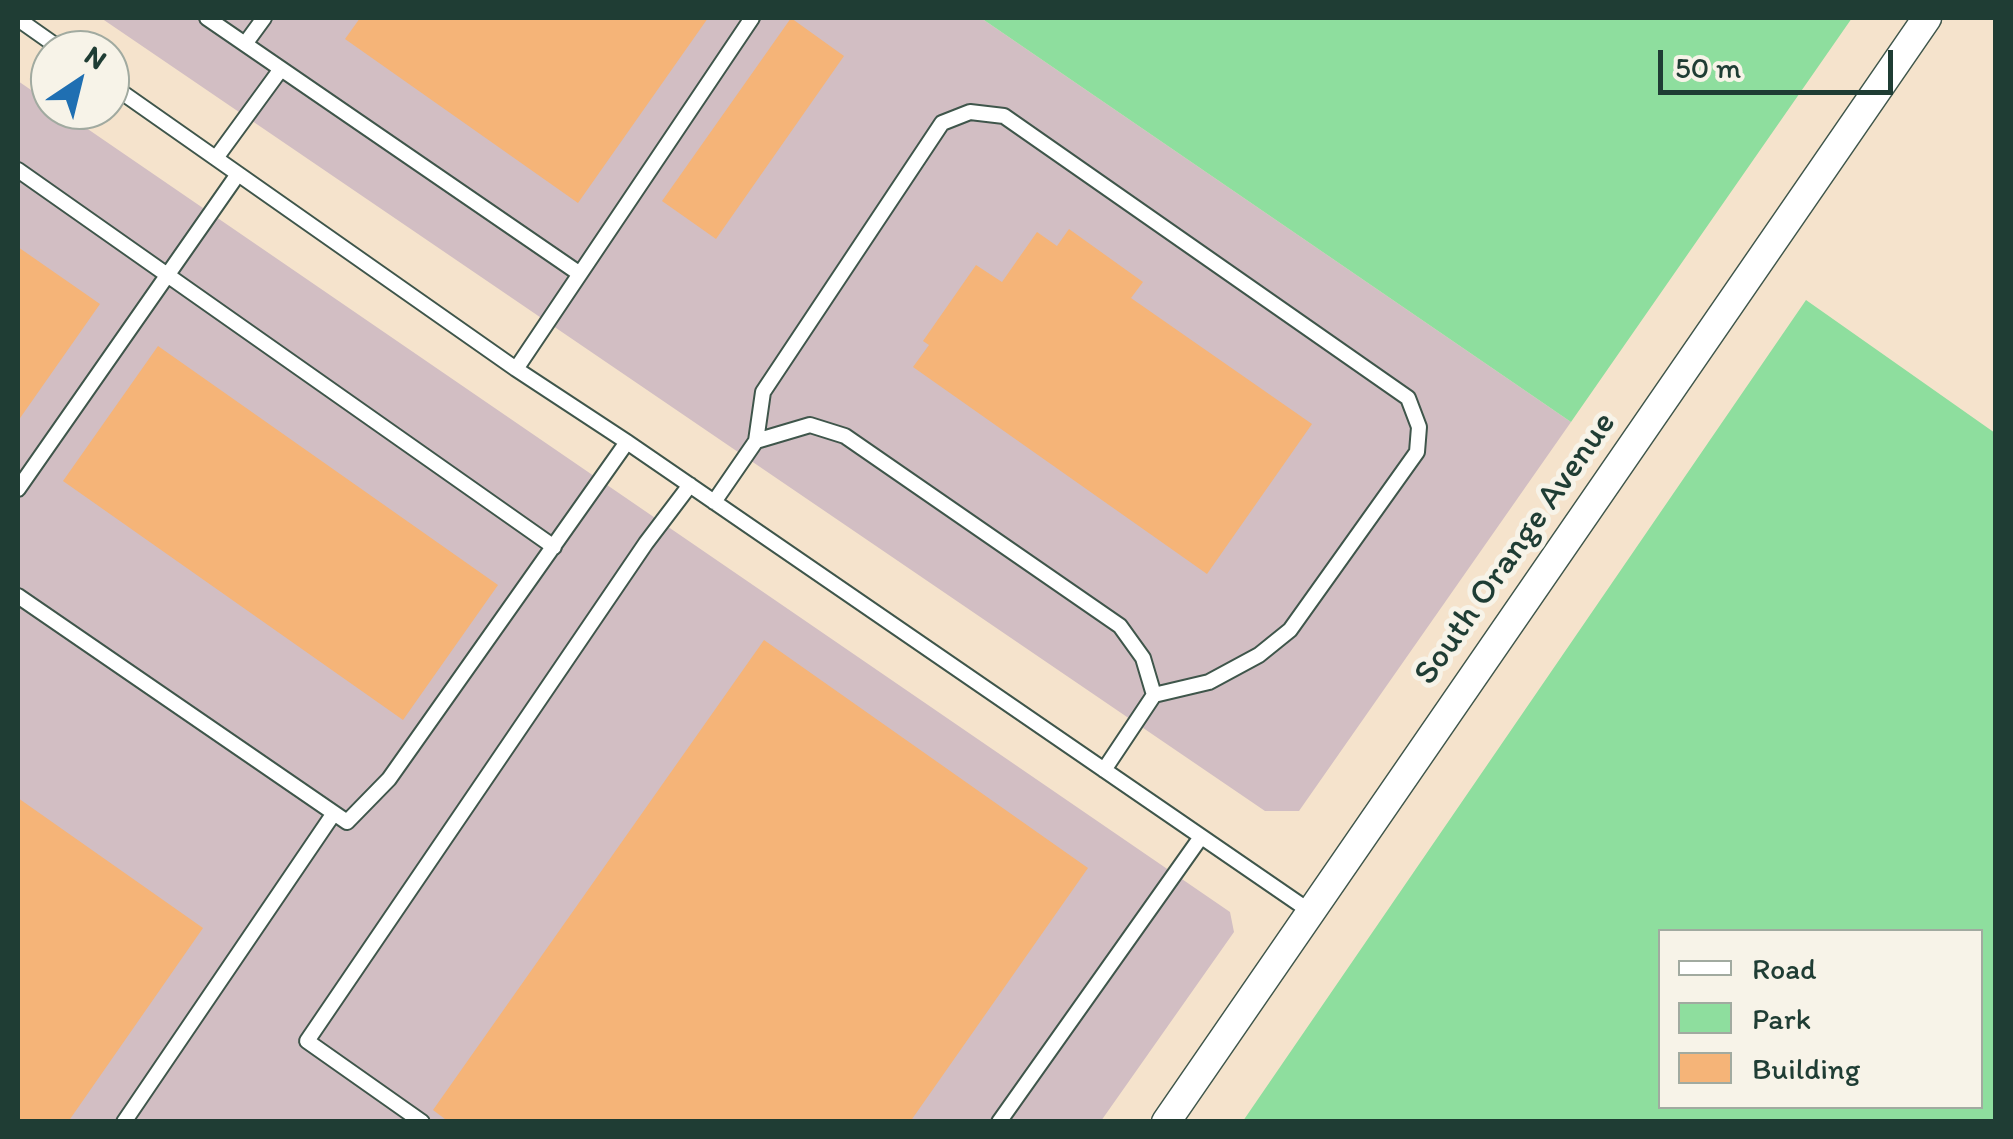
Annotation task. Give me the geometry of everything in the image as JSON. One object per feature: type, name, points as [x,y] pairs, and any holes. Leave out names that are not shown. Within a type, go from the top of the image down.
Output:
[{"type":"street","name":"South Orange Avenue","points":[[1166,1122],[1927,18]]},
{"type":"lane","points":[[206,18],[580,274]]},
{"type":"lane","points":[[245,44],[264,18]]},
{"type":"lane","points":[[516,368],[752,18]]},
{"type":"lane","points":[[216,158],[281,68]]},
{"type":"lane","points":[[130,98],[516,368],[1311,912]]},
{"type":"lane","points":[[714,502],[756,441],[763,392],[942,123],[970,112],[1004,116],[1408,398],[1419,426],[1417,452],[1290,630],[1259,655],[1209,682],[1154,694],[1104,770]]},
{"type":"lane","points":[[18,170],[554,546]]},
{"type":"lane","points":[[18,490],[238,174]]},
{"type":"lane","points":[[756,441],[810,425],[845,436],[1120,626],[1143,658],[1154,694]]},
{"type":"lane","points":[[18,596],[347,822],[389,779],[628,442]]},
{"type":"lane","points":[[422,1122],[307,1041],[646,542],[690,485]]},
{"type":"lane","points":[[124,1122],[334,813]]},
{"type":"lane","points":[[999,1122],[1201,837]]},
{"type":"shaded area","points":[[101,18],[981,18],[1571,422],[1299,811],[1265,811],[130,38],[130,30],[119,30]]},
{"type":"shaded area","points":[[18,81],[30,89],[30,130],[89,130],[1230,912],[1234,932],[1101,1121],[18,1121]]},
{"type":"green space","points":[[981,18],[1852,18],[1571,422]]},
{"type":"green space","points":[[1806,300],[1995,433],[1995,1121],[1243,1121]]},
{"type":"building","points":[[360,18],[708,18],[578,203],[345,39]]},
{"type":"building","points":[[791,18],[844,56],[716,239],[662,201]]},
{"type":"building","points":[[1069,229],[1143,282],[1131,298],[1312,424],[1207,574],[913,367],[929,345],[923,341],[976,265],[1002,282],[1037,232],[1057,246]]},
{"type":"building","points":[[18,247],[100,304],[18,421]]},
{"type":"building","points":[[158,346],[498,585],[403,720],[63,481]]},
{"type":"building","points":[[764,640],[1088,868],[910,1122],[449,1122],[433,1110]]},
{"type":"building","points":[[18,798],[203,928],[68,1122],[18,1122]]}]
